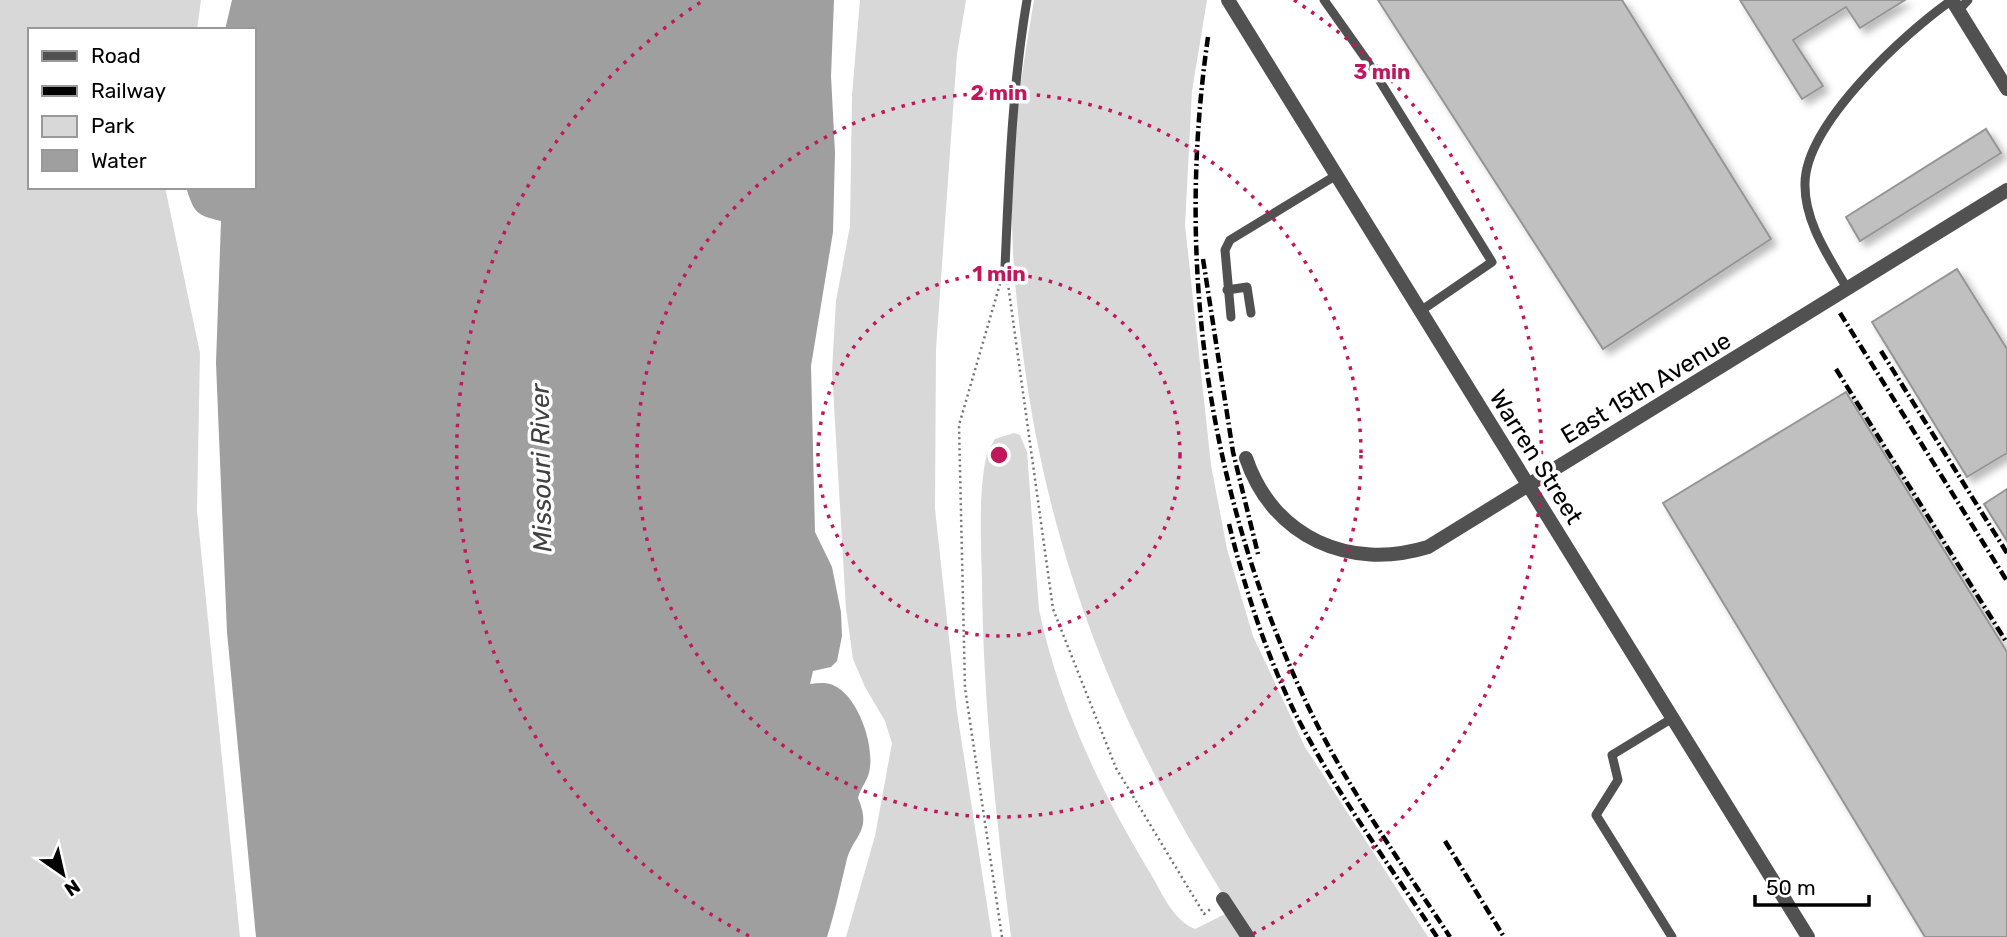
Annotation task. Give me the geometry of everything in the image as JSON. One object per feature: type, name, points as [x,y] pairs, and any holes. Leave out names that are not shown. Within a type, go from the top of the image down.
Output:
[{"type":"street","name":"Warren Street","points":[[1228,0],[1808,937]]},
{"type":"street","points":[[1957,3],[2007,89]]},
{"type":"street","name":"East 15th Avenue","points":[[1246,458],[1259,488],[1272,506],[1305,535],[1337,549],[1371,556],[1406,553],[1428,547],[2007,190]]},
{"type":"street","points":[[1223,900],[1248,937]]},
{"type":"lane","points":[[1005,267],[1010,159],[1019,50],[1027,0]]},
{"type":"lane","points":[[1324,0],[1368,62],[1492,262],[1419,312]]},
{"type":"lane","points":[[1848,290],[1810,219],[1805,182],[1812,151],[1823,130],[1879,63],[1917,24],[1957,3]]},
{"type":"lane","points":[[1231,317],[1225,250],[1230,240],[1242,230],[1335,176]]},
{"type":"lane","points":[[1227,290],[1247,287],[1251,313]]},
{"type":"lane","points":[[1671,719],[1612,755],[1618,780],[1596,815],[1672,937]]},
{"type":"path","points":[[1005,267],[1053,609],[1116,768],[1204,914],[1223,900]]},
{"type":"path","points":[[1002,937],[965,688],[959,425],[1005,267]]},
{"type":"green space","points":[[0,0],[201,0],[197,28],[28,28],[28,189],[165,189],[200,353],[197,511],[240,937],[0,937]]},
{"type":"green space","points":[[860,0],[966,0],[957,54],[936,349],[935,509],[957,712],[992,937],[846,937],[875,836],[892,743],[885,721],[865,687],[853,659],[846,609],[832,371],[836,301],[850,226],[852,95]]},
{"type":"green space","points":[[1034,0],[1207,0],[1192,91],[1185,225],[1211,465],[1227,549],[1253,636],[1305,747],[1428,937],[1011,937],[995,803],[988,715],[981,516],[987,453],[995,439],[1014,433],[1020,435],[1027,452],[1039,610],[1058,681],[1084,748],[1116,813],[1165,899],[1181,920],[1195,929],[1233,910],[1158,781],[1097,648],[1073,580],[1036,437],[1019,322],[1012,220],[1016,124]]},
{"type":"water","name":"Missouri River","points":[[232,0],[834,0],[831,76],[835,153],[833,232],[811,366],[815,532],[832,567],[841,612],[842,636],[837,661],[831,667],[813,671],[810,684],[833,685],[850,699],[866,733],[870,767],[858,798],[862,810],[862,827],[849,854],[827,937],[256,937],[227,632],[216,363],[221,221],[197,211],[187,189],[256,189],[256,28],[225,28]]},
{"type":"building","points":[[1378,0],[1622,0],[1771,239],[1603,349]]},
{"type":"building","points":[[1740,0],[1905,0],[1860,28],[1846,7],[1793,40],[1823,86],[1802,99]]},
{"type":"building","points":[[1986,129],[2001,153],[1860,241],[1846,217]]},
{"type":"building","points":[[1957,269],[2007,349],[2007,453],[1967,477],[1872,322]]},
{"type":"building","points":[[1846,392],[2007,652],[2007,937],[1925,937],[1663,503]]},
{"type":"building","points":[[2007,489],[2007,541],[1984,504]]},
{"type":"railway","points":[[1208,37],[1199,123],[1196,208],[1199,293],[1208,377],[1223,460],[1245,542],[1272,623],[1321,733],[1374,822],[1450,937]]},
{"type":"railway","points":[[1203,259],[1233,452],[1258,554]]},
{"type":"railway","points":[[1840,313],[2007,581]]},
{"type":"railway","points":[[1881,351],[2007,553]]},
{"type":"railway","points":[[1836,369],[2007,643]]},
{"type":"railway","points":[[1229,524],[1257,619],[1294,711],[1344,798],[1437,937]]},
{"type":"railway","points":[[1445,841],[1504,937]]}]
